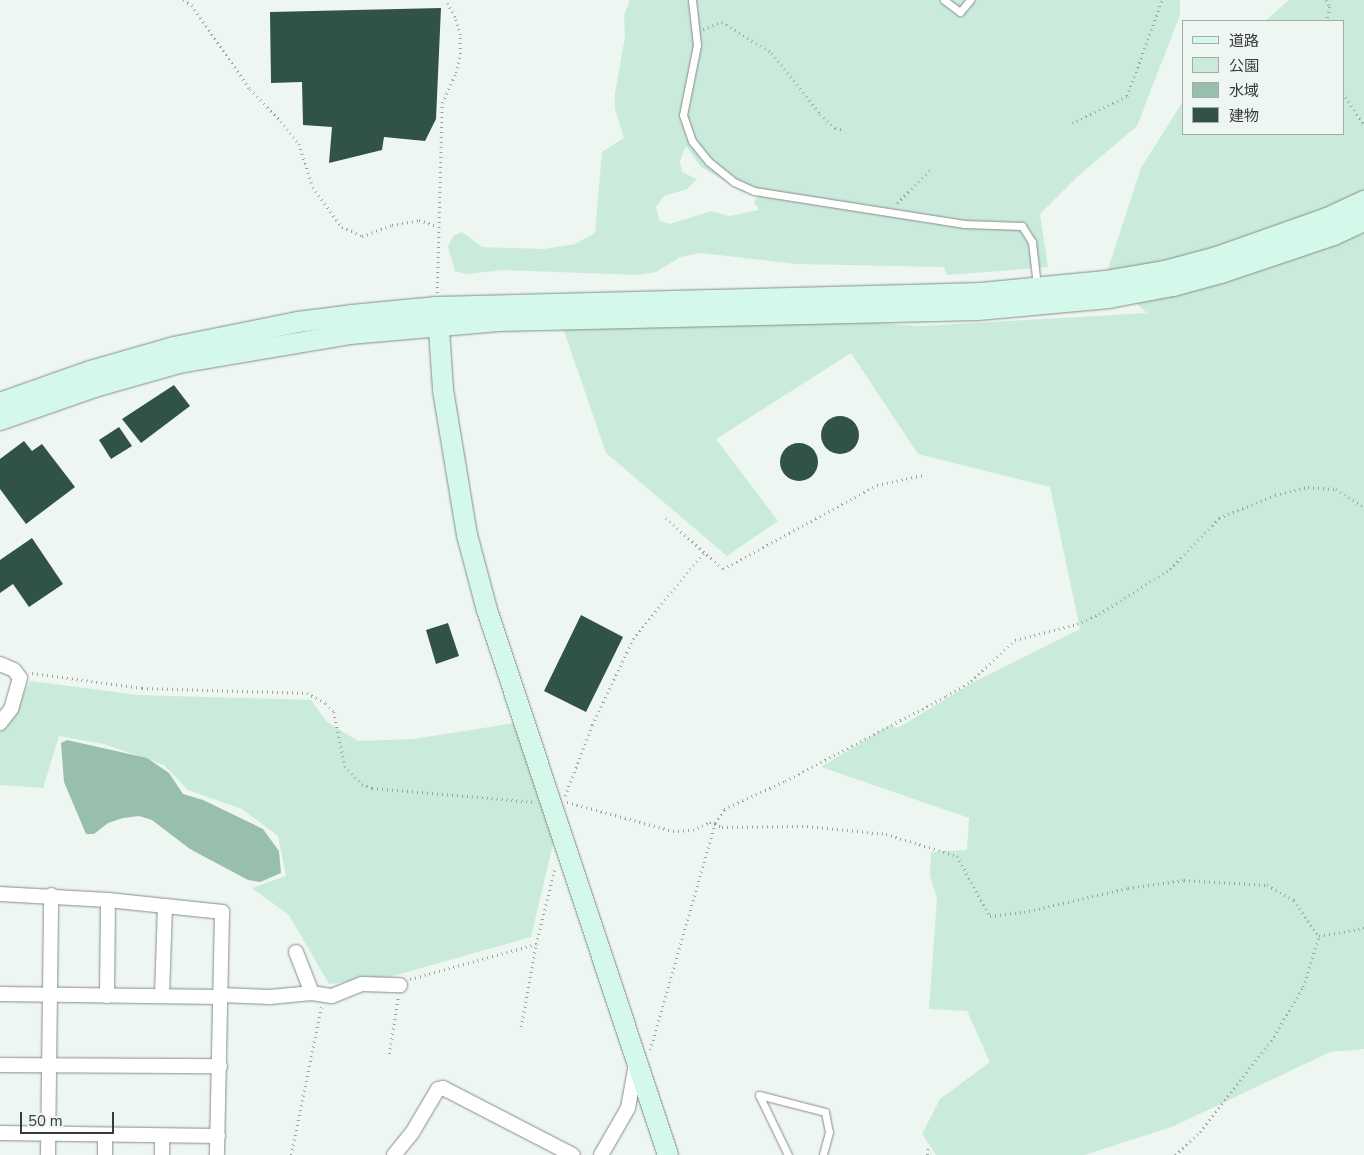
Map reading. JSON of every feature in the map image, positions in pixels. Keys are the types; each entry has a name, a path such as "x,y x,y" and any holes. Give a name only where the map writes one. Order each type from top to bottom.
{"street":[{"path":"0,403 90,371 174,347 298,322 1037,289 1165,271 1217,257 1327,218 1364,201"},
{"path":"0,420 85,390 178,363 438,316 498,321 1037,307 1172,286 1271,258 1364,221"},
{"path":"438,316 444,400 467,535 487,610 557,802 642,1059 668,1155"},
{"path":"0,664 14,670 20,678 15,700 0,723"},
{"path":"0,894 51,895 222,912 218,1155"},
{"path":"48,1155 51,895"},
{"path":"107,996 108,900"},
{"path":"162,996 165,906"},
{"path":"296,952 318,994"},
{"path":"0,994 270,997 318,994 332,996 362,984 400,985"},
{"path":"601,1155 628,1108 642,1059"},
{"path":"0,1065 220,1066"},
{"path":"394,1155 412,1133 438,1089 443,1088 573,1155"},
{"path":"0,1134 218,1136"},
{"path":"105,1135 105,1155"},
{"path":"162,1136 162,1155"}],"lane":[{"path":"692,0 697,32 683,114 692,141 708,161 734,182 754,190 964,224 1014,225 1026,228 1034,250 1037,289"},
{"path":"944,0 960,12 970,0"},
{"path":"788,1155 759,1095 826,1112 829,1132 823,1155"}],"path":[{"path":"183,0 192,5 250,89 281,121 299,144 313,187 342,227 362,236 392,225 418,220 437,226"},
{"path":"438,316 437,226 442,103 456,73 460,54 458,26 445,0"},
{"path":"1072,123 1127,96 1162,0"},
{"path":"1326,0 1330,7 1328,20"},
{"path":"697,32 722,22 772,53 820,114 835,128 843,130"},
{"path":"1344,94 1364,124"},
{"path":"887,213 930,170"},
{"path":"666,518 723,569 877,486 923,474"},
{"path":"642,1059 714,823 724,809 785,781 963,686 1015,640 1077,624 1134,593 1170,569 1219,518 1275,495 1308,487 1336,489 1364,507"},
{"path":"557,802 633,639 704,552"},
{"path":"14,670 142,688 307,693 326,703 334,712 345,766 362,784 372,788 557,802 663,830 693,830 714,823 722,827 807,826 886,834 957,856 990,916 1042,908 1128,888 1184,880 1240,882 1267,885 1294,900 1319,936"},
{"path":"521,1027 536,944 556,864"},
{"path":"1319,936 1364,928"},
{"path":"1175,1155 1200,1132 1271,1041 1304,987 1319,936"},
{"path":"389,1054 400,985 536,944"},
{"path":"290,1155 318,994"},
{"path":"927,1155 928,1148"}],"green space":[{"path":"630,0 1180,0 1180,15 1137,126 1077,177 1040,214 1048,267 947,275 944,267 797,264 701,253 680,257 656,272 638,275 504,270 465,274 455,271 448,247 453,236 462,232 482,247 544,249 575,244 595,233 602,152 624,138 615,109 615,93 625,37 624,16","holes":["686,146 701,167 743,192 759,195 754,202 759,210 729,216 711,211 670,224 660,221 656,207 664,196 687,189 697,179 682,172 680,161"]},
{"path":"1289,0 1364,0 1364,1049 1330,1052 1174,1126 1085,1155 936,1155 922,1134 940,1099 990,1062 967,1011 929,1009 937,898 930,876 931,852 967,850 969,818 821,767 890,725 898,728 972,683 1080,629 1050,487 918,454 851,353 716,439 778,521 727,556 606,453 561,322 820,319 920,326 1147,313 1106,275 1141,168 1182,103 1182,135 1344,135 1344,20 1266,20"},
{"path":"31,681 138,695 311,700 327,722 358,741 414,739 515,723 554,840 531,937 389,977 329,984 289,915 252,888 286,876 278,836 242,809 188,790 164,765 104,744 59,736 43,788 0,785 0,727"}],"water":[{"path":"67,740 147,758 169,773 183,794 203,800 263,829 279,851 281,873 260,882 248,880 190,849 152,820 139,816 123,818 108,823 94,834 86,834 64,782 61,743"}],"building":[{"path":"441,8 436,119 425,141 384,137 382,150 329,163 332,127 303,125 302,82 271,83 270,12"},
{"path":"174,385 190,406 141,443 122,419"},
{"path":"840,416 854,421 859,435 854,449 840,454 826,449 821,435 826,421"},
{"path":"119,427 132,446 111,459 99,440"},
{"path":"24,441 32,451 42,444 75,487 26,524 0,489 0,459"},
{"path":"799,443 813,448 818,462 813,476 799,481 785,476 780,462 785,448"},
{"path":"32,538 63,584 29,607 13,584 0,593 0,560"},
{"path":"581,615 623,637 586,712 544,691"},
{"path":"448,623 459,656 436,664 426,630"}]}
